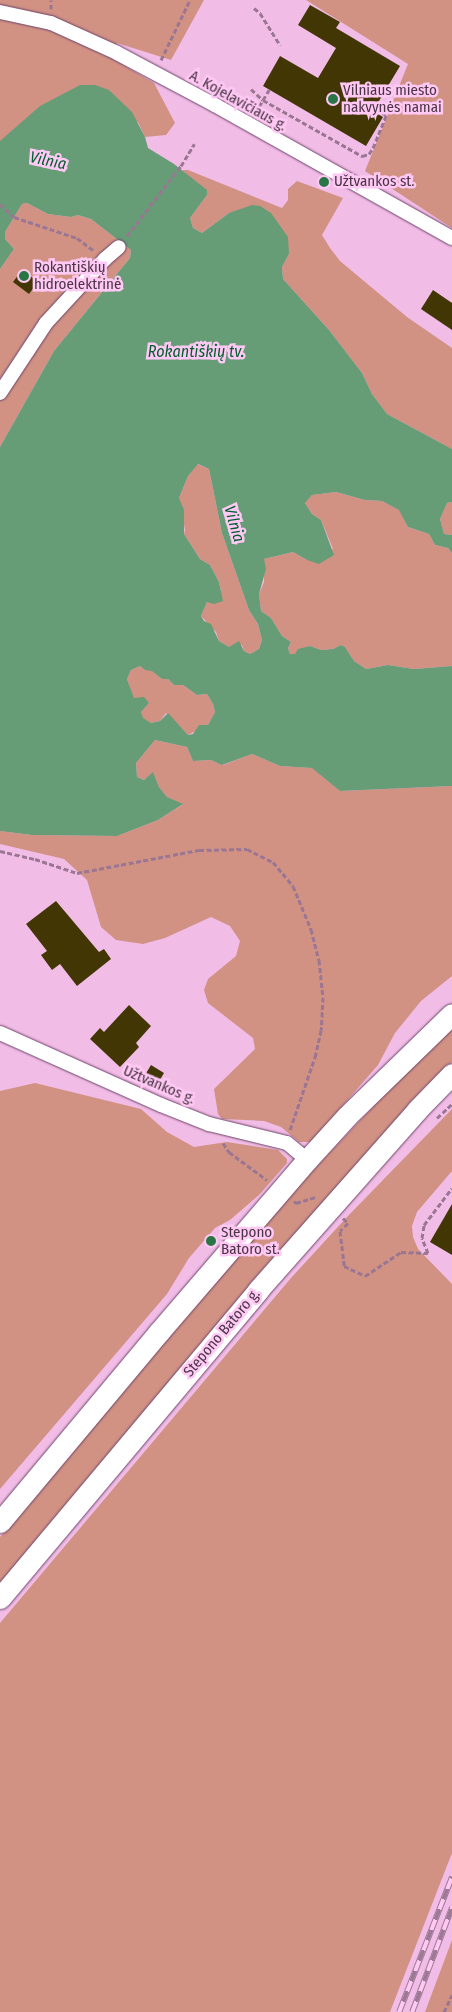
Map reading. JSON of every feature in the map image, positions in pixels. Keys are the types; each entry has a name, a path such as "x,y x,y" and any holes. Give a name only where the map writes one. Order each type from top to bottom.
{"main road":[{"path":"0,1522 307,1160 372,1091 452,1014"},
{"name":"Stepono Batoro g.","path":"0,1598 258,1290 417,1110 452,1074"}],"street":[{"name":"A. Kojelavičiaus g.","path":"0,12 51,23 117,53 452,238"},
{"path":"0,392 46,323 119,246"},
{"name":"Užtvankos g.","path":"0,1032 160,1105 210,1124 287,1143 307,1160"}],"path":[{"path":"154,74 190,0"},
{"path":"254,8 260,13 280,45"},
{"path":"252,89 263,100 362,156 370,154 386,115 375,108"},
{"path":"248,124 270,90"},
{"path":"119,246 181,166 194,144"},
{"path":"0,204 14,217 77,238 105,259"},
{"path":"0,850 35,858 77,873 199,850 247,849 273,862 293,886 311,928 319,960 323,997 321,1030 316,1054 301,1093 287,1143"},
{"path":"210,1124 229,1152 281,1190"},
{"path":"348,1223 340,1231 344,1266 365,1276 401,1252 428,1253 422,1238 424,1225 452,1188"},
{"path":"444,2012 452,1995"}],"shaded area":[{"path":"0,0 204,0 171,60 117,43 113,59 154,83 175,123 166,135 145,137 138,122 0,141"},
{"path":"306,0 452,0 452,228 365,171 408,64"},
{"path":"182,170 188,170 282,208 288,200 288,189 297,181 343,198 322,235 330,248 340,261 407,317 452,348 452,449 387,414 372,394 362,373 329,330 283,279 282,267 289,254 229,213 202,233 193,228 190,218 207,195"},
{"path":"27,203 48,214 71,217 78,215 91,219 131,250 130,258 54,351 0,447 0,269 14,249 5,239 5,232 22,204"},
{"path":"197,464 209,469 222,533 249,610 258,624 262,640 259,649 250,654 244,651 242,645 229,647 219,641 216,632 201,616 207,602 221,591 219,582 210,565 200,559 184,534 185,530 179,498 188,476"},
{"path":"336,492 365,500 382,501 400,510 408,527 429,534 435,545 448,548 452,553 452,666 414,669 388,665 366,669 354,661 345,647 341,645 333,649 321,650 310,646 295,654 290,654 288,648 291,642 282,636 271,618 261,611 259,594 264,582 264,559 293,552 307,560 333,549 321,520 312,514 305,503 312,495"},
{"path":"452,502 452,535 444,534 440,519 447,503"},
{"path":"140,666 145,670 152,670 162,679 168,679 174,685 183,685 197,695 207,694 215,712 208,725 188,735 166,713 160,721 151,723 142,718 141,712 149,703 134,699 127,679 131,670"},
{"path":"155,740 187,747 193,761 211,760 223,765 252,754 280,766 313,768 340,791 452,786 452,976 421,1001 395,1033 378,1065 311,1142 299,1142 281,1127 264,1121 222,1119 218,1114 214,1089 255,1049 253,1038 208,1003 204,990 208,979 236,956 240,941 230,926 211,917 165,938 143,944 116,940 101,927 87,880 64,859 0,844 0,831 32,835 117,836 158,820 182,805 167,797 159,787 153,773 144,780 137,777 136,763"},
{"path":"452,1028 452,1062 423,1089 0,1584 0,1537 285,1200 421,1056"},
{"path":"35,1083 141,1109 167,1132 194,1147 227,1142 278,1150 287,1159 287,1163 260,1194 230,1220 215,1228 189,1258 167,1294 0,1489 0,1091"},
{"path":"452,1109 452,1171 417,1212 412,1226 413,1237 418,1249 452,1284 452,1853 390,2012 0,2012 0,1623 291,1278 346,1218"},
{"path":"452,1940 452,2012 425,2012"}],"water":[{"name":"Rokantiškių tv.","path":"80,85 95,85 109,90 132,112 145,137 148,148 174,164 207,190 207,195 190,218 193,228 202,233 229,213 252,205 260,206 271,213 288,237 289,254 282,267 283,279 329,330 362,373 372,394 387,414 452,449 452,502 447,503 440,519 444,534 452,535 452,553 448,548 435,545 429,534 408,527 399,510 382,501 365,500 336,492 312,495 305,503 312,514 321,520 334,555 319,564 293,552 264,559 266,569 259,594 261,611 271,618 282,636 291,642 288,648 290,654 295,654 298,649 310,646 321,650 333,649 341,645 345,647 354,661 366,669 388,665 414,669 452,666 452,786 340,791 312,768 280,766 252,754 222,765 211,760 193,761 187,747 155,740 136,763 137,777 144,780 153,772 159,787 167,797 183,804 158,820 117,836 32,835 0,831 0,447 54,351 130,258 131,250 91,219 78,215 71,217 48,214 27,203 22,204 5,232 5,239 14,249 0,269 0,141 40,106","holes":["198,464 209,469 222,533 249,610 258,624 262,640 259,649 250,654 244,651 239,641 229,647 219,641 211,624 204,621 201,616 207,602 214,604 223,601 219,582 210,565 200,559 184,534 184,510 179,498 188,476","140,666 145,670 152,671 162,679 168,679 174,685 183,685 197,695 207,694 215,712 208,725 199,725 193,734 188,735 168,713 160,721 151,723 143,718 141,712 149,703 144,697 134,698 127,679 131,670"]}],"building":[{"name":"Vilniaus miesto nakvynės namai","path":"310,5 340,22 336,28 400,66 373,111 383,117 366,146 263,86 280,56 318,78 336,48 298,25"},
{"name":"Rokantiškių hidroelektrinė","path":"22,270 38,282 29,294 13,282"},
{"path":"433,290 452,303 452,330 421,309"},
{"path":"56,901 99,952 104,949 111,959 77,986 60,964 52,970 41,955 47,951 26,924"},
{"path":"129,1005 151,1026 136,1043 139,1047 120,1067 90,1039 100,1028 104,1032"},
{"path":"151,1065 164,1073 155,1088 142,1080"},
{"path":"452,1204 452,1255 430,1242"}],"railway":[{"path":"399,2012 452,1877"},
{"path":"412,2012 452,1907"}],"place":[{"name":"Vilniaus miesto nakvynės namai","path":"333,99"},
{"name":"Užtvankos st.","path":"324,182"},
{"name":"Rokantiškių hidroelektrinė","path":"24,276"},
{"name":"Stepono Batoro st.","path":"211,1241"}],"water label":[{"name":"Vilnia","path":"48,161"},
{"name":"Vilnia","path":"234,524"}]}
